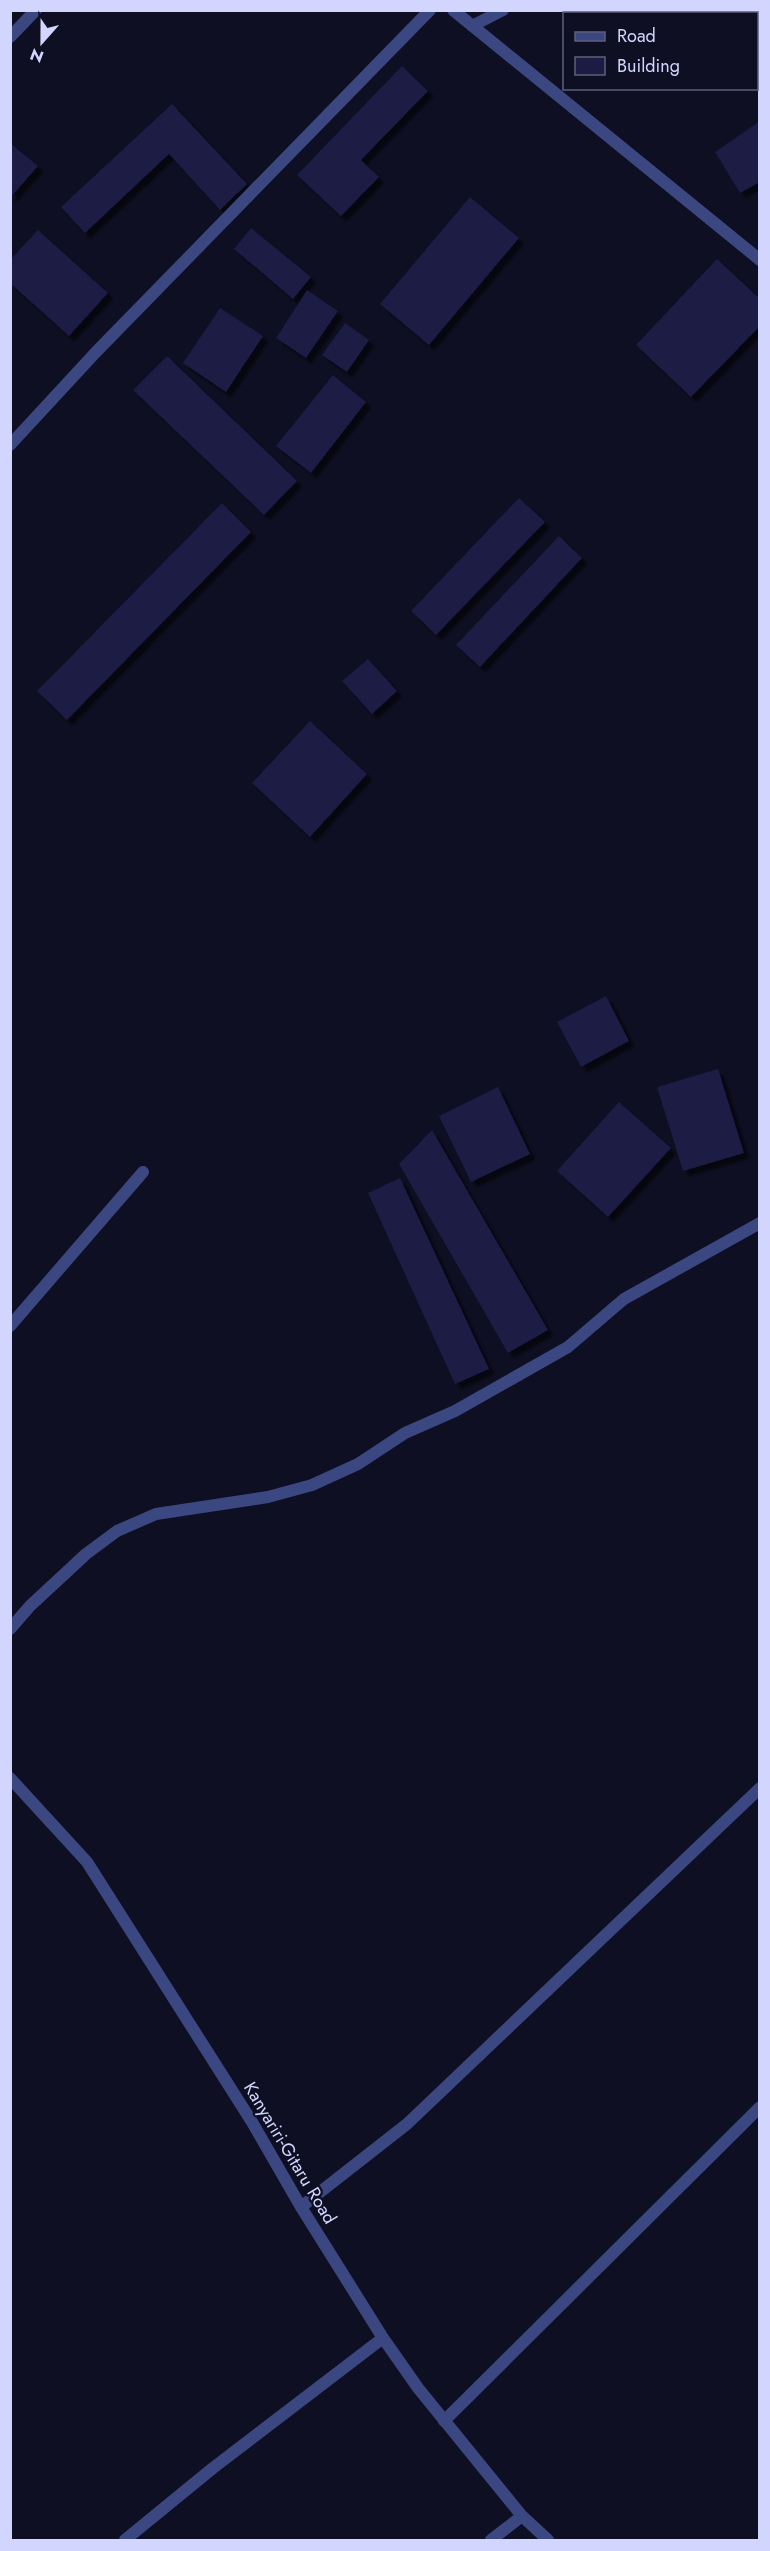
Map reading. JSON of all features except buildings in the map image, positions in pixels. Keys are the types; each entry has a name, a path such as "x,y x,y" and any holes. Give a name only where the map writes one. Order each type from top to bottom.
{"street":[{"path":"10,37 36,10"},
{"path":"10,445 96,352 430,10"},
{"path":"453,10 759,260"},
{"path":"472,27 503,10"},
{"path":"10,1326 143,1172"},
{"path":"10,1629 30,1606 86,1554 117,1531 156,1515 268,1497 301,1488 358,1464 405,1433 455,1411 568,1347 624,1299 759,1223"},
{"name":"Kanyariri-Gitaru Road","path":"10,1778 87,1862 252,2122 301,2207 383,2337 444,2421 522,2516 548,2541"},
{"path":"301,2207 407,2124 759,1788"},
{"path":"444,2421 759,2106"},
{"path":"125,2541 213,2468 383,2337"},
{"path":"491,2541 522,2516"}]}
